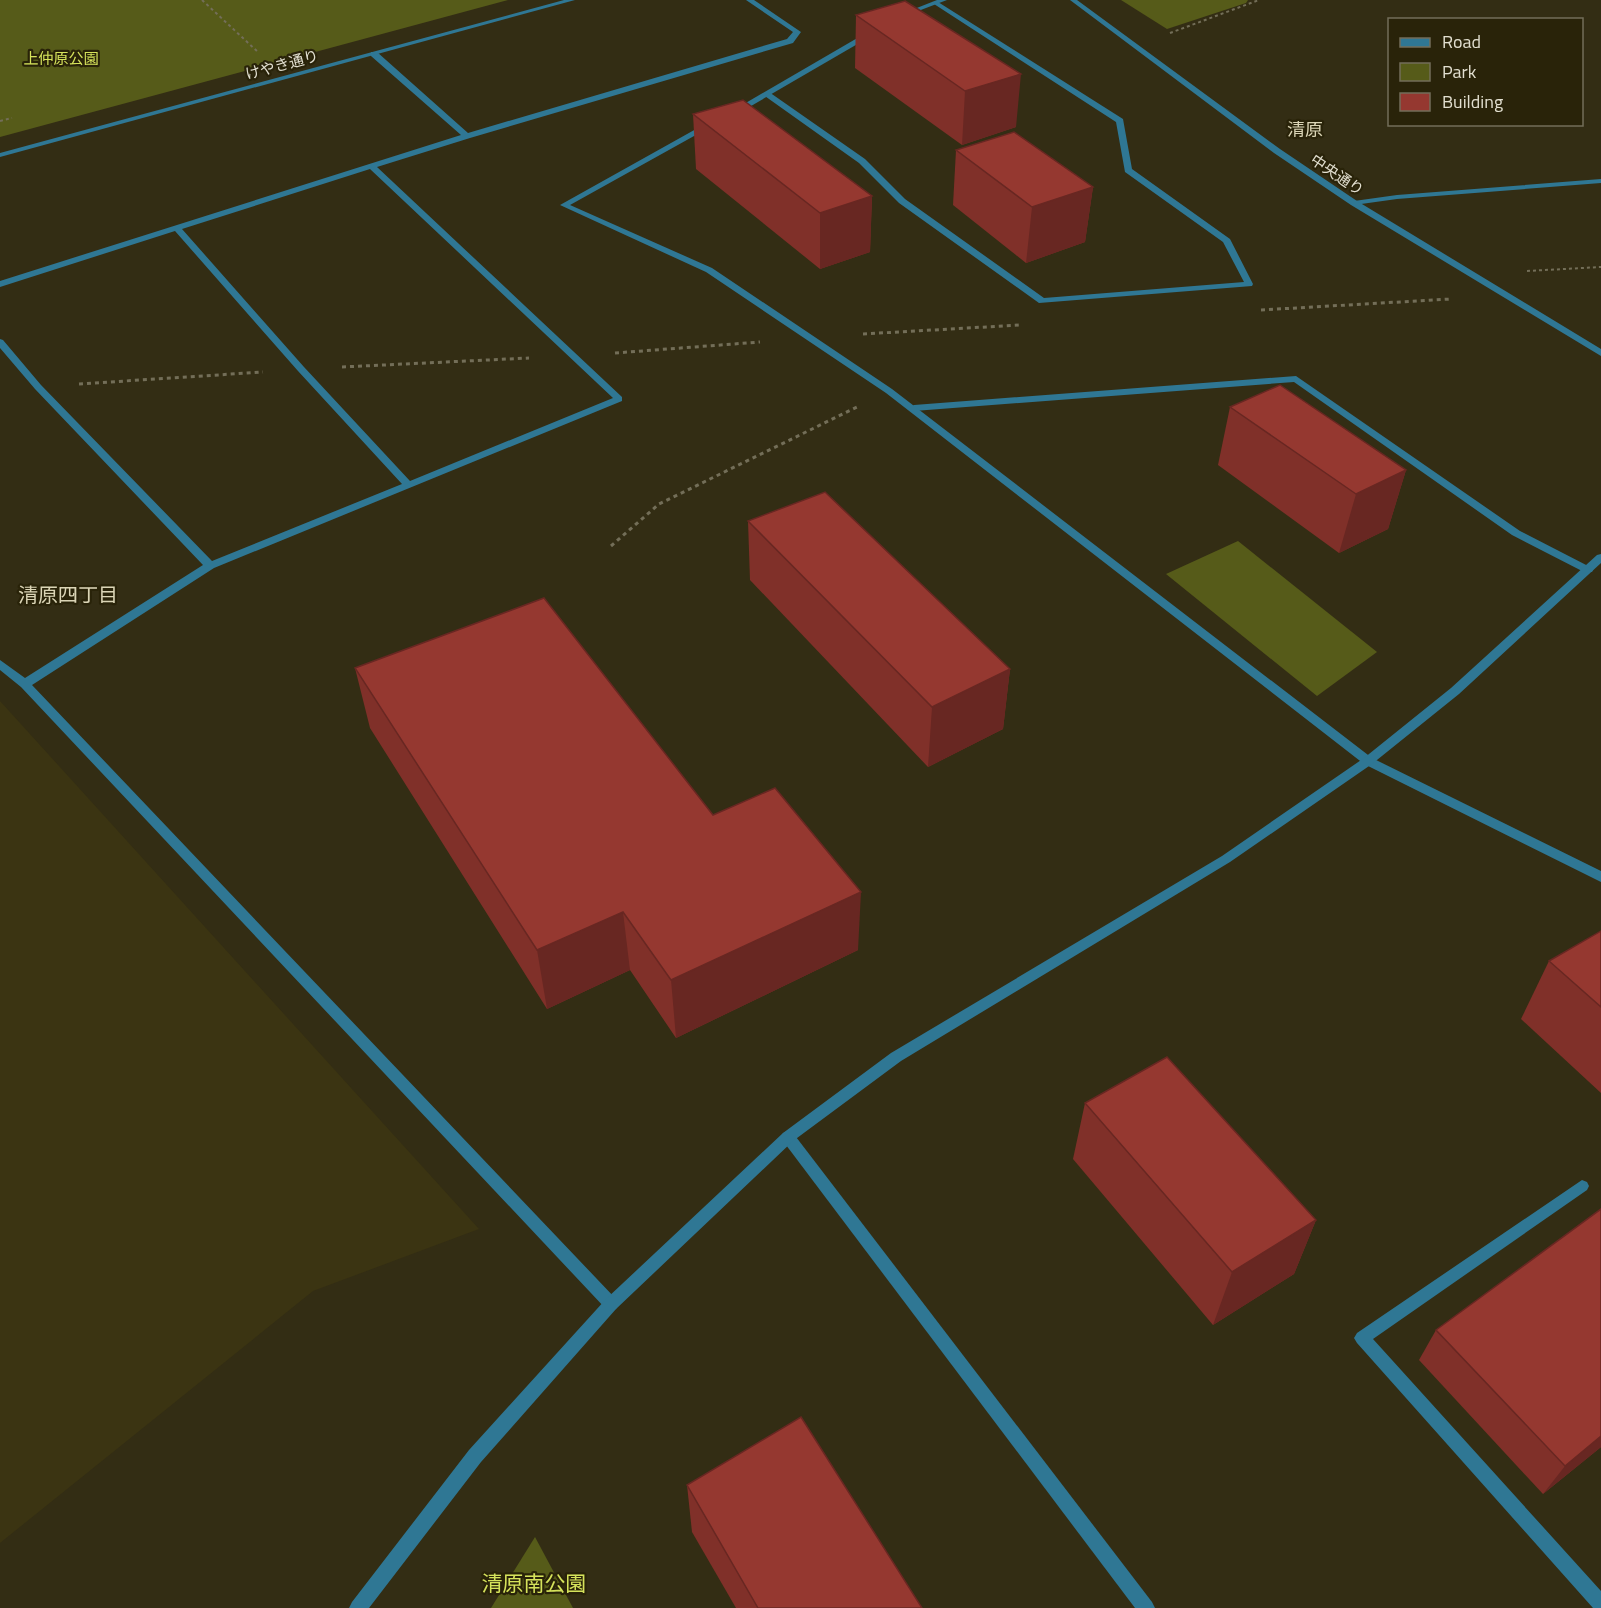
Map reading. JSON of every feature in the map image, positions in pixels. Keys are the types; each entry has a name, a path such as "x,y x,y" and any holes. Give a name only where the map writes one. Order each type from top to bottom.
{"street":[{"name":"けやき通り","path":"0,155 572,0"},
{"path":"0,284 467,136 790,41 797,32 749,0"},
{"name":"中央通り","path":"1073,0 1277,151 1354,203 1601,352"},
{"path":"766,94 862,161 902,201 1042,301 1250,284 1227,241 1128,170 1120,121 940,1 894,21"},
{"path":"725,117 874,32"},
{"path":"374,54 467,136"},
{"path":"715,122 564,205 709,270 914,408 1368,761 1601,877"},
{"path":"25,684 210,566 619,399 371,166"},
{"path":"1354,203 1397,197 1601,181"},
{"path":"176,227 301,369 409,485"},
{"path":"0,342 38,387 210,566"},
{"path":"914,408 1296,379 1516,533 1588,570"},
{"path":"357,1608 475,1456 611,1304 788,1137 896,1058 1227,859 1368,761 1455,691 1601,557"},
{"path":"0,664 25,684 611,1304"},
{"path":"788,1137 1146,1608"},
{"path":"1582,1186 1362,1338 1601,1604"}],"path":[{"path":"202,0 260,52"},
{"path":"1164,36 1259,0"},
{"path":"1522,271 1601,267"},
{"path":"38,387 301,369 572,356 810,338"},
{"path":"611,546 659,504 889,391"}],"shaded area":[{"path":"0,701 479,1229 313,1291 0,1543"}],"green space":[{"name":"上仲原公園","path":"0,0 508,0 0,137"},
{"path":"1121,0 1248,0 1246,3 1167,29"},
{"path":"1238,541 1377,652 1317,696 1166,574"},
{"name":"清原南公園","path":"535,1537 573,1608 491,1608"}],"building":[{"path":"905,1 1021,74 965,91 856,15"},
{"path":"743,100 872,196 820,213 693,114"},
{"path":"1014,132 1093,187 1032,207 956,150"},
{"path":"1280,385 1406,470 1356,494 1230,407"},
{"path":"825,492 1010,669 932,707 748,521"},
{"path":"544,598 713,815 775,788 861,892 671,980 623,912 537,950 355,668"},
{"path":"1601,931 1601,1007 1549,961"},
{"path":"1167,1057 1316,1220 1232,1272 1085,1103"},
{"path":"1601,1209 1601,1436 1565,1466 1436,1330"},
{"path":"801,1417 922,1608 758,1608 687,1485"}],"district":[{"name":"清原","path":"1305,130"},
{"name":"清原四丁目","path":"68,595"}]}
